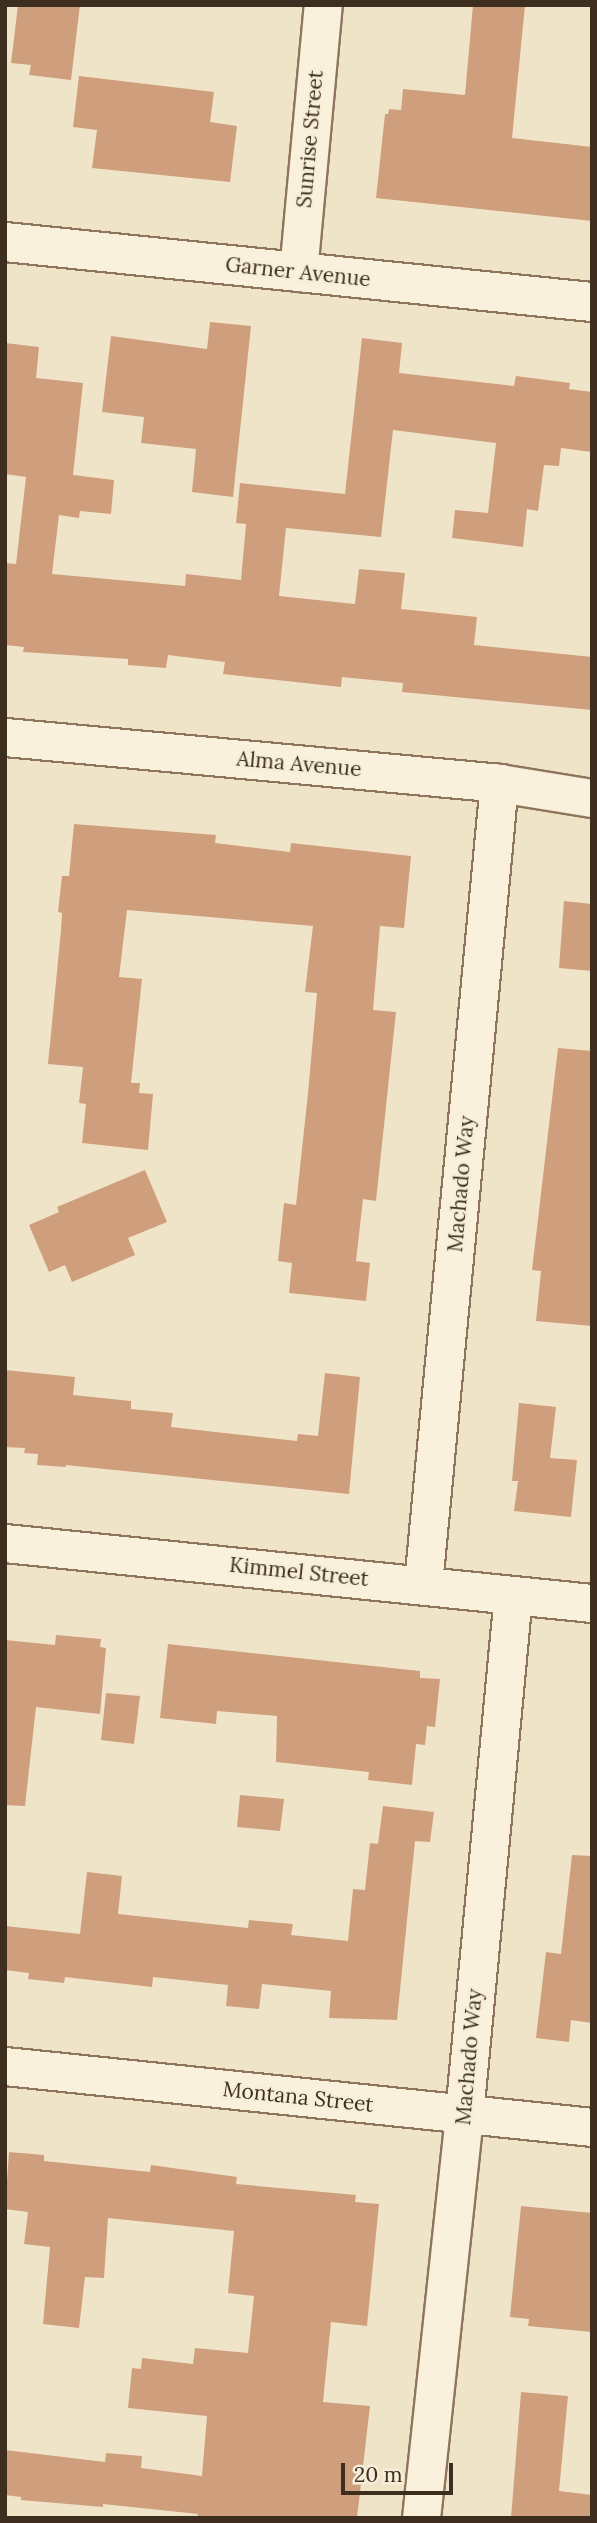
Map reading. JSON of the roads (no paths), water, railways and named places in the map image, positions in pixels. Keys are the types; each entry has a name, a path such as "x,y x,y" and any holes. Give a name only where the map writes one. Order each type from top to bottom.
{"street":[{"name":"Sunrise Street","path":"298,272 323,5"},
{"name":"Garner Avenue","path":"5,242 592,302"},
{"name":"Alma Avenue","path":"5,737 499,783 592,798"},
{"name":"Machado Way","path":"423,1584 499,783"},
{"name":"Kimmel Street","path":"5,1543 592,1603"},
{"name":"Machado Way","path":"421,2518 464,2114 513,1595"},
{"name":"Montana Street","path":"5,2066 592,2127"}]}
